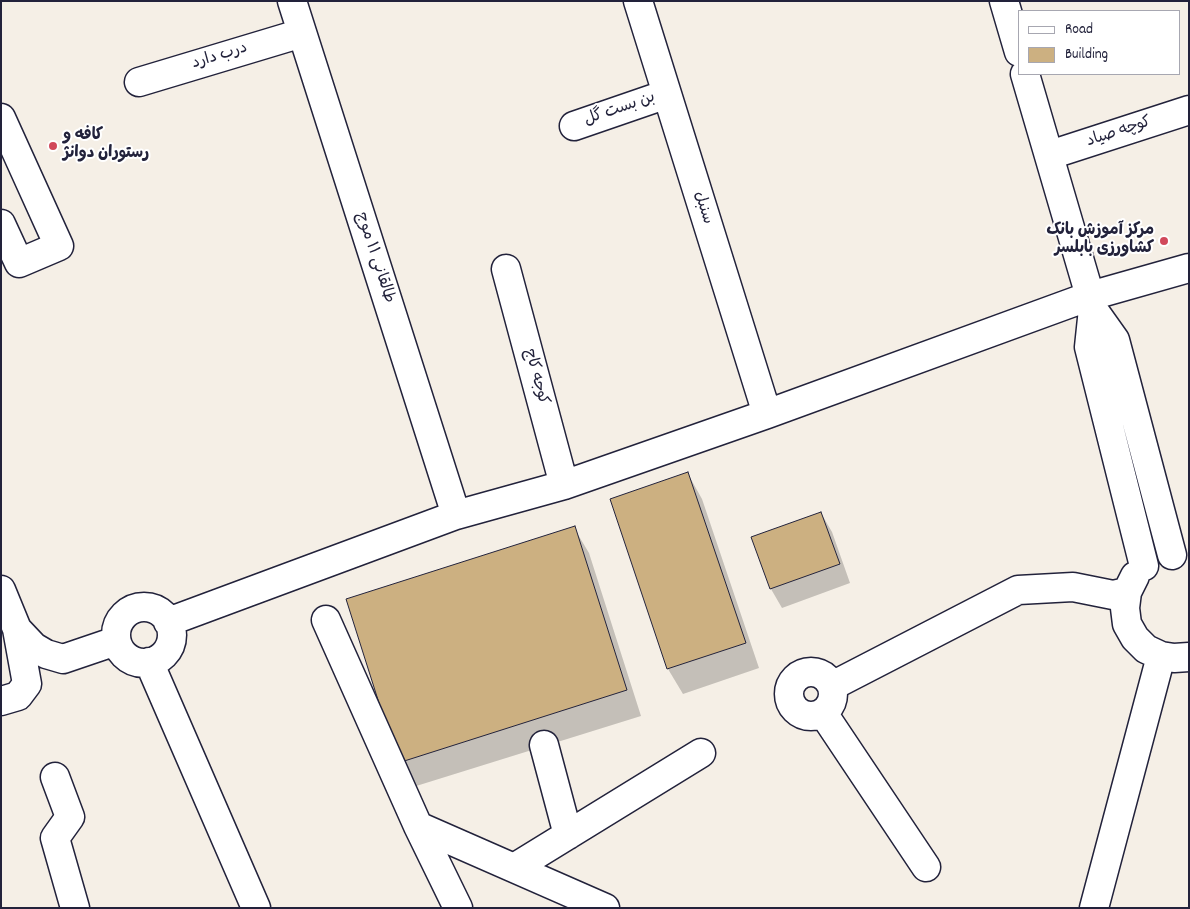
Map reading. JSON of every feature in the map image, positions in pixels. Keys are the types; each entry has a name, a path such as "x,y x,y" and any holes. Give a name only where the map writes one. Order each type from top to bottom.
{"street":[{"name":"طالقانی ۱۱ موج","path":"292,1 456,515"},
{"name":"سنبل","path":"638,1 767,414"},
{"path":"1004,1 1018,49"},
{"name":"درب دارد","path":"139,82 302,33"},
{"path":"1025,75 1092,302 1115,340 1180,556 1157,558 1144,566 1133,578 1127,592 1125,608 1127,624 1135,638 1146,649 1161,656 1174,658 1189,657"},
{"name":"بن بست گل","path":"574,126 667,94"},
{"name":"کوچه صیاد","path":"1050,155 1189,110"},
{"path":"1,118 59,246 20,263 1,224"},
{"path":"168,622 456,515 564,485 1189,268"},
{"name":"کوجه کاج","path":"506,269 564,485"},
{"path":"1092,302 1089,347 1144,566"},
{"path":"832,686 1018,590 1073,588 1113,595 1127,592"},
{"path":"1,590 17,629 27,684 18,696 1,701"},
{"path":"138,608 156,610 168,622 171,636 167,650 156,660 149,662 132,660 125,655 116,641 116,632 123,616 138,608"},
{"path":"326,620 418,826 458,908"},
{"path":"17,629 34,647 46,654 64,659 116,641"},
{"path":"1094,908 1161,656"},
{"path":"149,662 256,908"},
{"path":"809,671 823,674 832,686 833,701 823,713 816,716 802,715 791,704 789,690 796,677 809,671"},
{"path":"823,713 926,867"},
{"path":"544,744 568,835"},
{"path":"514,868 701,752"},
{"path":"55,777 70,817 56,838 75,908"},
{"path":"418,826 604,908"}],"building":[{"path":"688,472 746,643 667,669 610,499"},
{"path":"821,512 840,564 770,589 751,537"},
{"path":"575,526 627,690 398,763 346,599"}],"place":[{"name":"کافه و رستوران دوانژ","path":"53,146"},
{"name":"مرکز آموزش بانک کشاورزی بابلسر","path":"1164,241"}]}
